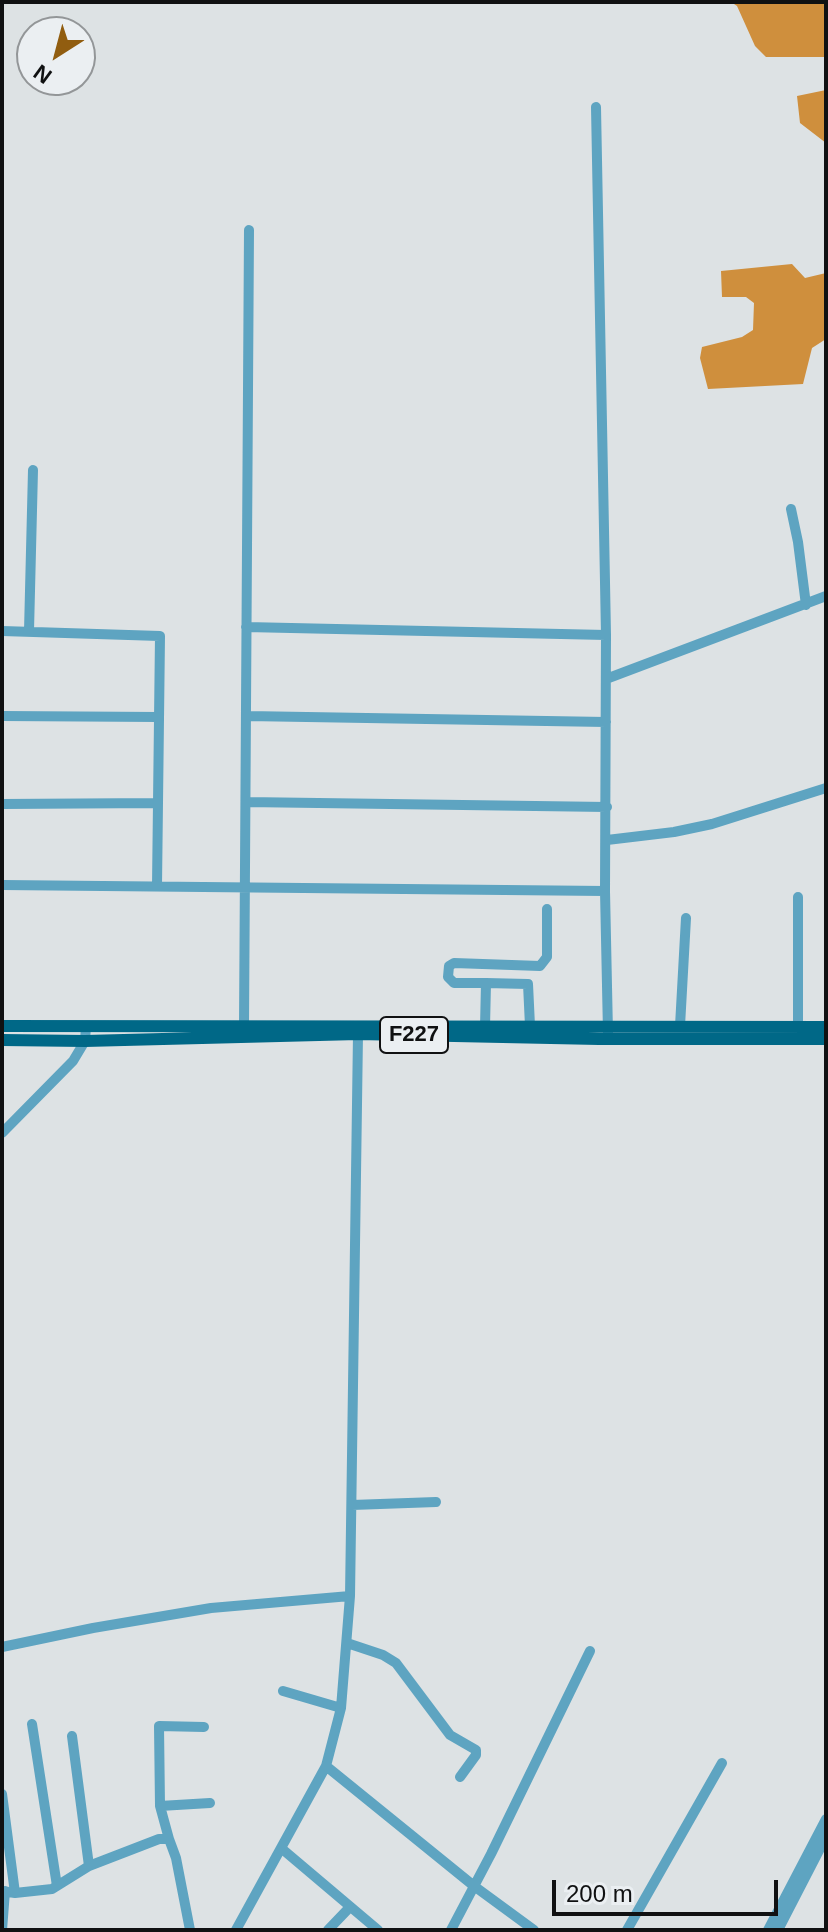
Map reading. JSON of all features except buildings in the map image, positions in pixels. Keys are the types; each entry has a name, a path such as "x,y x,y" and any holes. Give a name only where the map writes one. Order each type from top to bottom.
{"main road":[{"name":"F227","path":"2,1026 530,1026 608,1033 680,1026 826,1027"},
{"name":"F227","path":"2,1040 608,1033 826,1039"}],"street":[{"path":"596,107 606,635 608,1033"},
{"path":"244,1025 249,230"},
{"path":"29,631 33,470"},
{"path":"791,509 806,605"},
{"path":"606,679 826,596"},
{"path":"246,627 606,635"},
{"path":"2,631 160,636 157,886"},
{"path":"2,716 158,717"},
{"path":"247,716 606,722"},
{"path":"607,840 712,824 826,788"},
{"path":"246,802 607,807"},
{"path":"2,804 158,803"},
{"path":"2,885 605,891"},
{"path":"798,897 798,1027"},
{"path":"530,1026 528,984 547,957 547,909"},
{"path":"680,1026 686,918"},
{"path":"528,984 452,981 448,977 449,966 454,963 540,966"},
{"path":"485,1027 486,983"},
{"path":"2,1133 73,1061 85,1041 86,1026"},
{"path":"236,1930 326,1766 341,1708 350,1596 358,1034"},
{"path":"352,1505 436,1502"},
{"path":"2,1647 211,1608 350,1596"},
{"path":"347,1643 383,1655 403,1668 450,1735 476,1750 476,1755 460,1777"},
{"path":"451,1930 590,1651"},
{"path":"283,1691 341,1708"},
{"path":"32,1724 57,1886"},
{"path":"190,1930 176,1858 160,1806 159,1726 204,1727"},
{"path":"72,1736 89,1866"},
{"path":"627,1930 722,1763"},
{"path":"326,1766 474,1886 534,1930"},
{"path":"2,1794 8,1892 2,1930"},
{"path":"160,1806 210,1803"},
{"path":"768,1930 826,1819"},
{"path":"778,1930 826,1837"},
{"path":"8,1892 52,1889 89,1866 159,1839 169,1839"},
{"path":"281,1848 378,1930"},
{"path":"328,1930 350,1907"}],"shaded area":[{"path":"731,2 826,2 826,57 766,57 755,46 737,6"},
{"path":"826,90 826,143 800,123 797,96"},
{"path":"792,264 805,278 826,273 826,339 812,348 803,384 708,389 700,358 702,347 742,337 753,330 754,303 746,297 722,297 721,271"}]}
